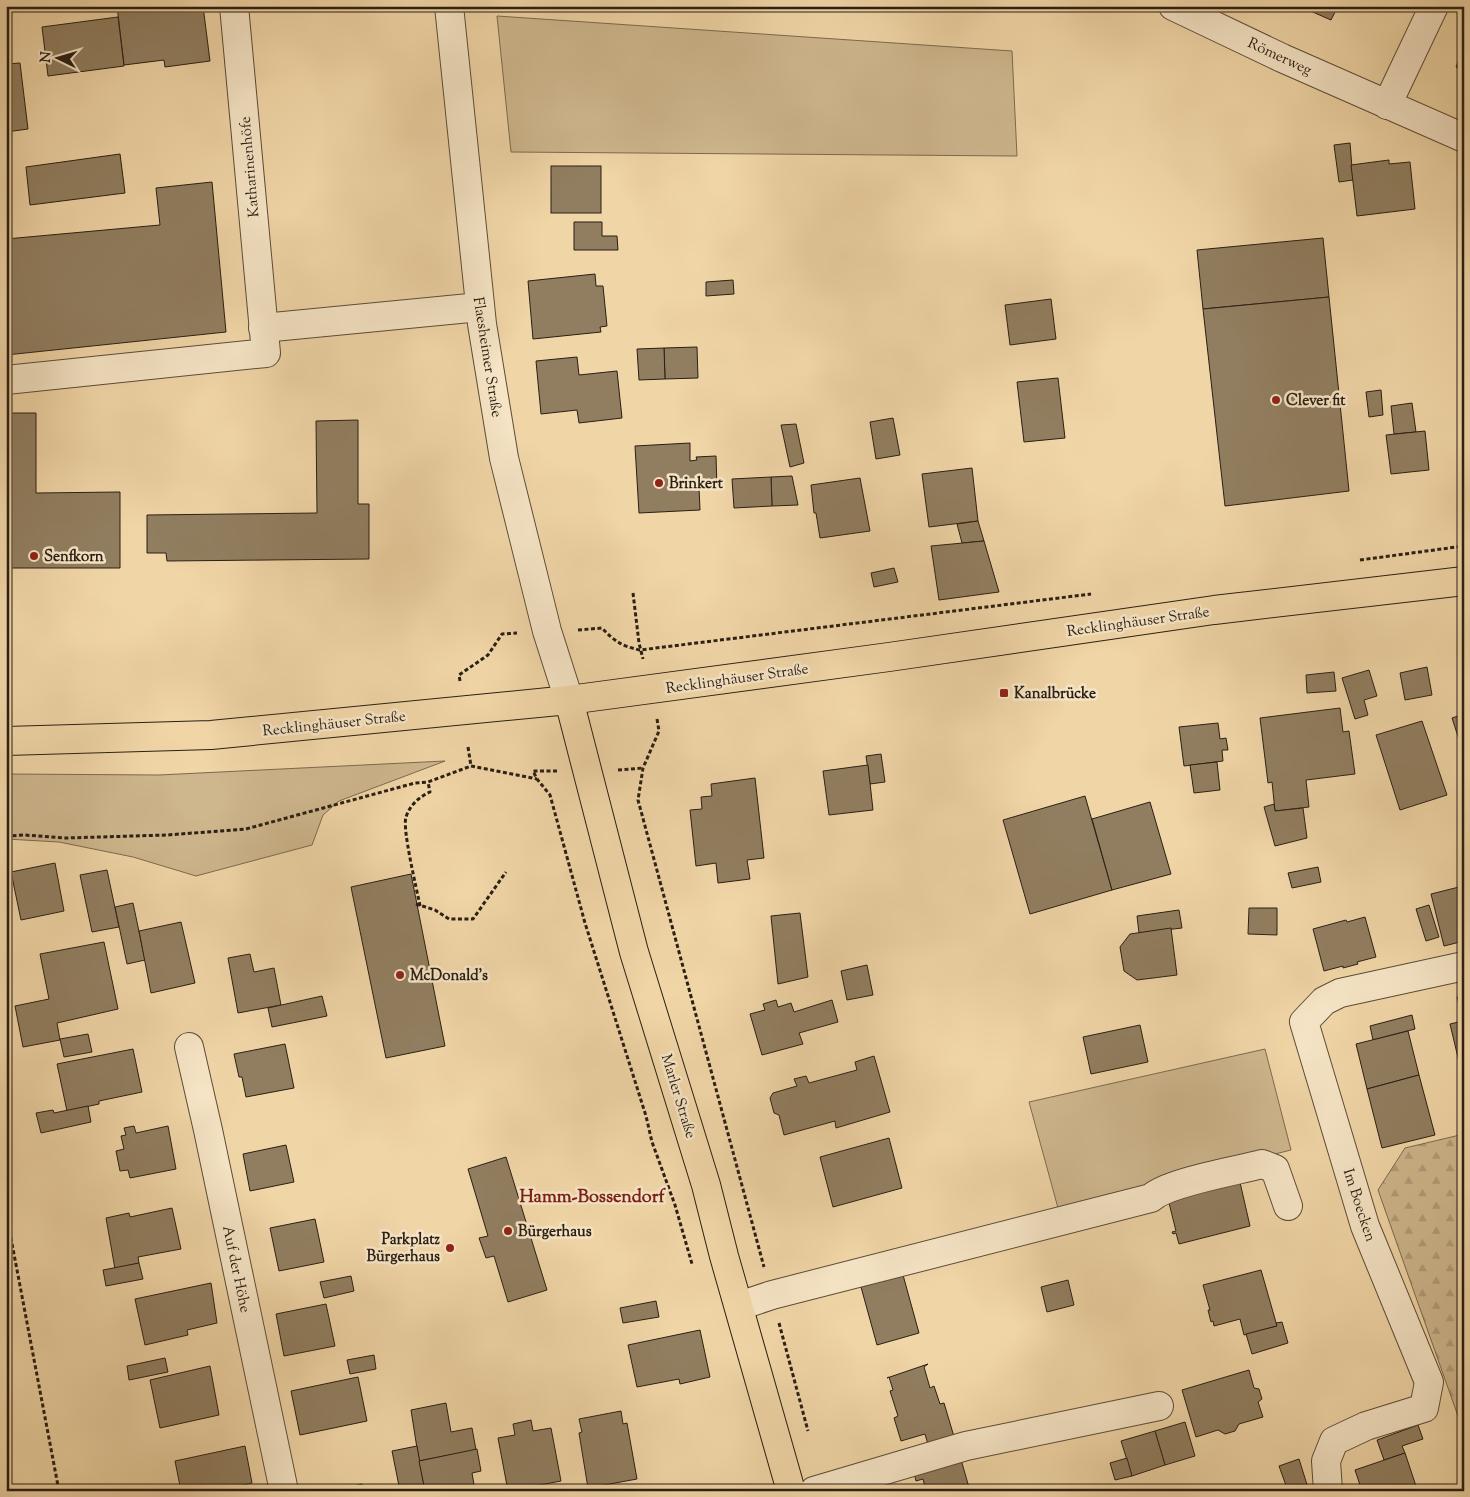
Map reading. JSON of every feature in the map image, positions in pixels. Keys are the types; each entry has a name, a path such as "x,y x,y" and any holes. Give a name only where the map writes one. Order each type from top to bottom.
{"main road":[{"name":"Recklinghäuser Straße","path":"6,741 211,734 569,700 1214,610 1464,581"},
{"name":"Marler Straße","path":"569,700 634,952 703,1176 724,1256 794,1490"}],"street":[{"name":"Katharinenhöfe","path":"6,380 266,353 234,6"},
{"name":"Flaesheimer Straße","path":"449,6 480,307 504,458 547,631 569,700"},
{"name":"Römerweg","path":"1173,6 1282,58 1464,138"},
{"path":"1387,105 1434,6"},
{"path":"264,328 480,307"},
{"name":"Im Boecken","path":"1328,1491 1326,1461 1334,1441 1366,1426 1424,1408 1429,1382 1365,1226 1304,1022 1324,1001 1340,993 1464,966"},
{"name":"Auf der Höhe","path":"189,1047 284,1491"},
{"path":"739,1306 772,1295 1144,1200 1177,1185 1262,1164 1275,1170 1288,1206"},
{"path":"794,1490 966,1446 1159,1406"}],"path":[{"path":"1357,560 1464,546"},
{"path":"633,593 640,650"},
{"path":"464,710 459,675 488,655 502,634 602,628 613,640 625,647 640,650 1094,594"},
{"path":"660,731 643,768 638,800 810,1439"},
{"path":"468,747 471,766"},
{"path":"6,836 24,835 66,838 158,836 246,829 428,782 471,766 537,779"},
{"path":"533,771 550,795 584,923 695,1273"},
{"path":"420,906 406,833 405,818 411,806 420,797 430,792 428,782"},
{"path":"416,904 435,910 449,919 473,919 506,872"},
{"path":"6,1212 59,1491"}],"green space":[{"path":"497,16 1012,51 1017,156 511,152"},
{"path":"445,761 339,801 323,815 312,845 196,876 133,857 59,842 6,839 6,774 159,775"},
{"path":"1265,1049 1291,1150 1058,1208 1029,1102"},
{"path":"1464,1134 1464,1433 1378,1190 1405,1148"}],"water":[{"path":"6,1459 13,1491 6,1491"}],"building":[{"path":"117,6 203,6 210,61 165,67 164,60 124,65"},
{"path":"951,6 985,6 985,11 951,9"},
{"path":"1299,6 1338,6 1331,20"},
{"path":"118,17 124,66 48,76 42,27"},
{"path":"1464,48 1464,71 1456,67"},
{"path":"20,63 28,129 6,132 6,64"},
{"path":"1350,143 1353,180 1339,182 1334,145"},
{"path":"120,154 125,193 30,205 26,167"},
{"path":"1389,160 1389,164 1410,162 1415,209 1357,216 1351,165"},
{"path":"551,166 601,166 601,213 551,213"},
{"path":"212,182 226,332 6,355 6,239 160,225 156,188"},
{"path":"574,222 602,222 602,236 617,236 618,250 574,250"},
{"path":"1323,238 1329,297 1203,309 1197,250"},
{"path":"595,274 596,286 603,286 607,326 600,327 601,332 533,339 528,281"},
{"path":"733,280 734,294 706,296 706,282"},
{"name":"Clever fit","path":"1329,297 1349,491 1225,506 1203,309"},
{"path":"1051,299 1056,339 1010,345 1005,305"},
{"path":"697,347 698,378 665,379 664,348"},
{"path":"664,348 665,379 639,380 637,349"},
{"path":"577,357 579,375 617,371 622,418 579,423 577,410 541,414 536,361"},
{"path":"1058,378 1065,438 1024,442 1017,382"},
{"path":"1381,390 1383,415 1369,417 1366,392"},
{"path":"1412,403 1416,432 1394,434 1391,406"},
{"path":"6,413 36,413 36,493 120,492 120,568 6,568"},
{"path":"893,418 900,455 876,459 870,422"},
{"path":"358,420 358,504 369,504 369,559 167,561 166,553 147,553 147,515 317,513 316,421"},
{"path":"796,424 804,463 790,467 781,425"},
{"path":"1425,431 1429,470 1391,474 1386,435"},
{"path":"690,443 690,461 697,460 696,457 716,456 717,487 699,488 700,510 639,513 635,446"},
{"path":"972,468 978,521 929,527 922,474"},
{"path":"792,476 798,505 772,506 771,477"},
{"path":"771,477 772,506 734,508 732,479"},
{"path":"860,478 870,531 820,538 816,513 814,513 811,485"},
{"path":"978,521 984,541 962,543 957,524"},
{"path":"984,541 999,592 939,600 931,546"},
{"path":"894,568 898,582 874,587 871,573"},
{"path":"1427,667 1432,695 1405,700 1400,673"},
{"path":"1369,670 1377,696 1364,700 1368,715 1355,719 1342,678"},
{"path":"1334,672 1336,691 1307,693 1306,675"},
{"path":"1340,708 1343,732 1349,731 1355,774 1306,780 1309,807 1275,811 1272,782 1268,783 1260,718"},
{"path":"1464,714 1464,755 1452,718"},
{"path":"1422,721 1447,795 1400,810 1376,735"},
{"path":"1218,723 1220,739 1226,738 1228,750 1222,750 1223,761 1184,766 1179,727"},
{"path":"881,754 885,782 870,784 866,756"},
{"path":"1217,762 1220,790 1194,793 1190,765"},
{"path":"868,765 873,810 829,815 823,771"},
{"path":"755,778 764,858 747,860 750,879 718,883 716,863 696,866 690,810 702,809 701,797 712,796 711,784"},
{"path":"1085,796 1112,890 1030,914 1003,820"},
{"path":"1150,802 1171,874 1112,890 1092,819"},
{"path":"1274,804 1275,811 1303,808 1307,838 1275,846 1264,807"},
{"path":"55,863 64,911 21,920 11,872"},
{"path":"1318,867 1321,882 1292,888 1288,873"},
{"path":"107,870 119,927 92,932 80,875"},
{"name":"McDonald's","path":"411,874 445,1046 386,1058 351,887"},
{"path":"1463,886 1464,941 1444,946 1431,894"},
{"path":"133,903 145,960 127,964 115,907"},
{"path":"1429,905 1439,937 1426,941 1416,909"},
{"path":"1249,908 1277,908 1277,935 1248,934"},
{"path":"1179,910 1182,928 1139,933 1137,916"},
{"path":"800,913 808,977 778,984 771,916"},
{"path":"1365,917 1376,957 1357,962 1358,964 1324,971 1313,929"},
{"path":"181,922 195,983 151,993 139,931"},
{"path":"1171,928 1177,975 1137,980 1124,971 1120,947 1130,934"},
{"path":"104,942 118,1009 57,1023 60,1040 23,1047 15,1006 49,999 40,954"},
{"path":"250,954 254,972 274,968 281,1005 238,1013 228,958"},
{"path":"867,965 873,995 847,1000 841,971"},
{"path":"1464,995 1464,1024 1457,997"},
{"path":"322,996 327,1016 272,1027 268,1008"},
{"path":"776,1000 778,1007 791,1003 794,1012 832,1000 838,1022 799,1033 803,1044 762,1055 750,1014 765,1010 763,1004"},
{"path":"1412,1015 1415,1029 1373,1040 1370,1026"},
{"path":"1463,1021 1464,1065 1460,1066 1450,1024"},
{"path":"1140,1025 1148,1062 1091,1074 1083,1037"},
{"path":"1408,1031 1419,1075 1367,1089 1356,1044"},
{"path":"88,1034 92,1052 64,1057 60,1039"},
{"path":"285,1044 294,1088 246,1097 242,1077 239,1077 234,1054"},
{"path":"133,1049 142,1092 99,1101 99,1104 67,1111 57,1064"},
{"path":"874,1056 890,1112 836,1128 835,1121 784,1135 779,1115 774,1113 770,1098 773,1093 797,1086 794,1079 806,1076 809,1083 857,1070 855,1062"},
{"path":"1419,1075 1435,1135 1382,1148 1367,1089"},
{"path":"88,1106 91,1122 41,1133 36,1113 53,1110 54,1113"},
{"path":"134,1126 136,1133 168,1126 176,1169 130,1178 128,1170 120,1171 116,1151 124,1149 121,1136 126,1135 124,1128"},
{"path":"889,1138 902,1188 833,1207 820,1157"},
{"path":"286,1145 294,1182 250,1191 243,1154"},
{"name":"Bürgerhaus","path":"506,1157 547,1290 508,1302 494,1256 486,1258 479,1238 488,1236 468,1169"},
{"path":"1239,1178 1250,1226 1179,1244 1176,1233 1173,1234 1172,1232 1176,1231 1167,1195"},
{"path":"172,1208 181,1249 138,1257 139,1263 115,1269 106,1218 129,1213 130,1217"},
{"path":"315,1219 324,1262 279,1271 270,1228"},
{"path":"139,1263 143,1279 106,1286 103,1270"},
{"path":"1261,1270 1277,1326 1244,1335 1240,1319 1214,1326 1213,1321 1211,1322 1208,1310 1210,1310 1203,1285"},
{"path":"903,1275 919,1333 877,1345 861,1287"},
{"path":"351,1276 354,1291 324,1298 320,1282"},
{"path":"1068,1280 1074,1305 1047,1312 1041,1287"},
{"path":"211,1283 217,1323 187,1330 188,1335 145,1345 135,1299"},
{"path":"656,1301 659,1317 623,1323 620,1308"},
{"path":"326,1304 335,1346 284,1356 276,1314"},
{"path":"1282,1322 1288,1343 1252,1354 1246,1334 1277,1326 1276,1323"},
{"path":"700,1330 710,1377 680,1384 679,1379 637,1387 628,1345"},
{"path":"374,1355 376,1369 350,1374 347,1360"},
{"path":"165,1358 168,1372 129,1380 127,1366"},
{"path":"928,1364 924,1367 930,1388 934,1386 940,1404 944,1403 955,1440 929,1448 925,1434 901,1441 894,1418 898,1416 890,1391 893,1390 889,1377"},
{"path":"210,1366 219,1415 160,1428 150,1380"},
{"path":"1249,1370 1254,1388 1259,1389 1262,1399 1258,1402 1263,1417 1239,1424 1235,1431 1225,1434 1218,1430 1196,1437 1182,1390"},
{"path":"358,1377 367,1421 300,1435 291,1391"},
{"path":"446,1403 451,1432 472,1428 476,1450 419,1461 411,1410"},
{"path":"621,1411 623,1424 627,1423 637,1479 588,1488 579,1433 582,1432 579,1419"},
{"path":"531,1420 533,1431 551,1428 561,1481 508,1491 498,1438 515,1435 513,1424"},
{"path":"1185,1422 1195,1456 1165,1465 1155,1431"},
{"path":"1418,1425 1423,1439 1402,1446 1405,1453 1384,1460 1377,1440"},
{"path":"1155,1431 1165,1465 1132,1476 1121,1441"},
{"path":"245,1446 252,1483 225,1489 225,1491 181,1491 175,1461"},
{"path":"417,1446 425,1491 400,1491 392,1451"},
{"path":"477,1449 481,1471 472,1473 475,1491 425,1491 419,1461"},
{"path":"1405,1453 1416,1486 1401,1491 1362,1491 1355,1470"},
{"path":"960,1456 970,1491 926,1491 923,1479 916,1481 913,1469"},
{"path":"1127,1458 1132,1476 1115,1480 1110,1463"},
{"path":"1299,1459 1309,1491 1288,1491 1279,1466"},
{"path":"362,1484 363,1491 330,1491"},
{"path":"1416,1486 1417,1491 1403,1491"}],"place":[{"name":"Clever fit","path":"1276,400"},
{"name":"Brinkert","path":"659,483"},
{"name":"Senfkorn","path":"34,556"},
{"name":"Kanalbrücke","path":"1004,693"},
{"name":"McDonald's","path":"400,975"},
{"name":"Bürgerhaus","path":"508,1231"},
{"name":"Parkplatz Bürgerhaus","path":"450,1248"}],"district":[{"name":"Hamm-Bossendorf","path":"592,1196"}]}
